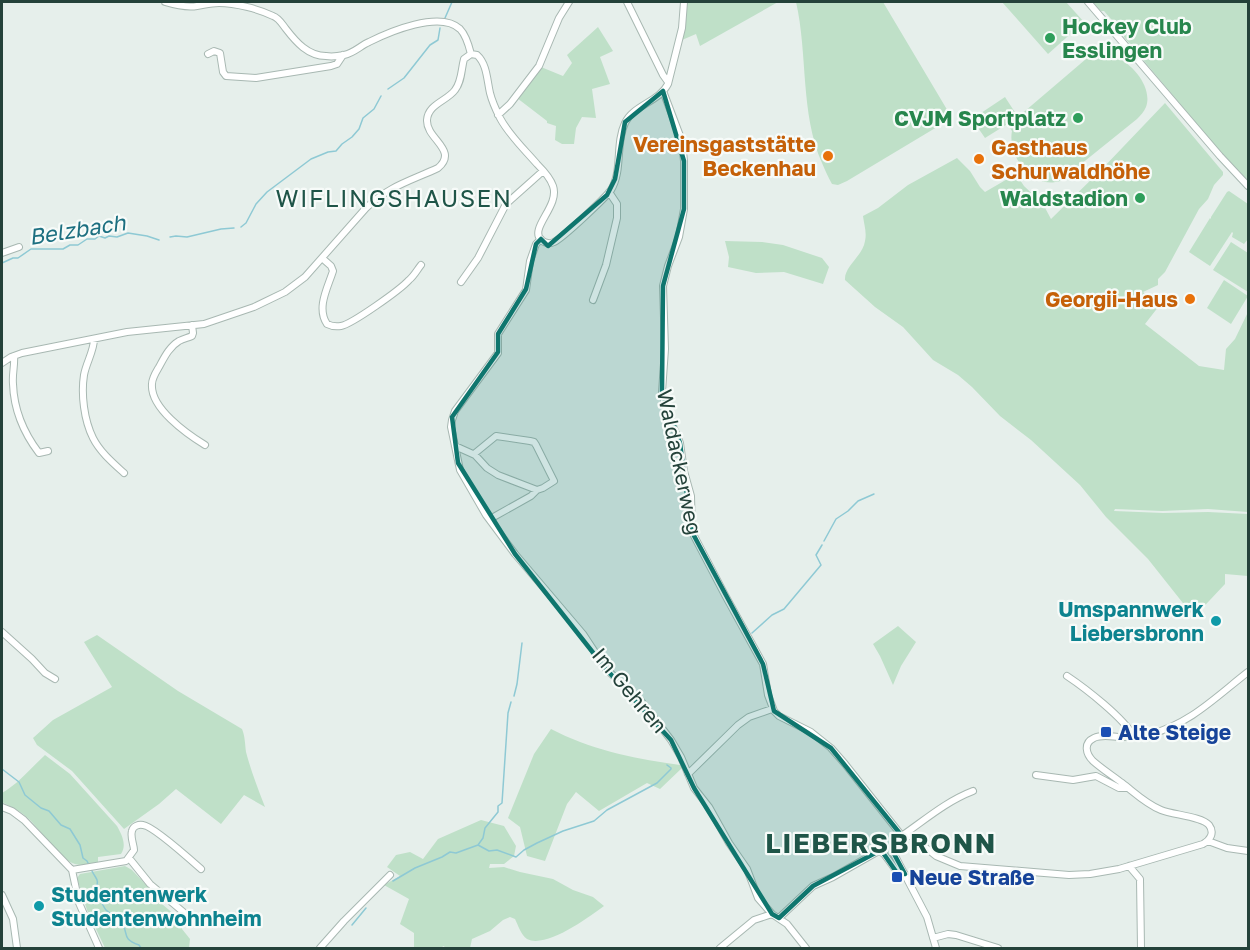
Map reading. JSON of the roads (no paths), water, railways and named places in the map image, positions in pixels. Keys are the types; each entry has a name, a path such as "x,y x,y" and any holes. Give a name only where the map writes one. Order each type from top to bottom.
{"street":[{"path":"165,2 180,6 223,3 260,11 276,17 298,44 309,52 323,56 343,56"},
{"path":"498,115 510,104 540,64 559,18 569,2"},
{"path":"627,2 668,82"},
{"path":"541,239 549,243 556,241 609,192 616,176 625,122 633,113 663,92 668,82 682,28 684,2"},
{"path":"1088,2 1248,186"},
{"name":"Im Gehren","path":"208,54 214,51 220,53 223,72 226,76 253,78 331,66 366,43 393,32 441,21 450,23 461,30 471,54 477,55 483,61 490,95 498,115 552,183 554,195 551,207 539,228 538,233 541,239 536,244 530,261 526,290 498,334 498,353 453,416 451,427 461,472 515,554 583,634 606,669 640,701 669,736 679,752 694,788 709,807 747,869 758,898 772,914 787,924 806,948"},
{"path":"2,363 14,356 94,339 209,322 244,311 290,289 305,277 366,208 380,196 399,184 441,166 445,153 430,131 428,116 433,107 457,88 463,61 471,54"},
{"name":"Waldackerweg","path":"663,92 682,141 684,154 684,207 679,234 663,286 665,349 663,396 666,410 680,443 691,496 692,532 763,664 772,709"},
{"path":"461,282 476,262 506,204 543,171"},
{"path":"593,300 606,265 618,216 616,202 609,192"},
{"path":"2,252 19,248"},
{"path":"322,258 333,271 324,298 323,317 327,324 334,327 353,321 412,278 421,265"},
{"path":"192,325 192,336 176,343 168,351 154,375 152,389 153,395 174,423 205,445"},
{"path":"94,339 83,378 85,410 95,441 124,473"},
{"path":"14,356 13,386 21,426 39,453 48,451"},
{"path":"474,454 497,436 532,441 554,481 490,519"},
{"path":"455,446 474,454 487,468 498,475 537,490"},
{"path":"2,632 45,673 56,679"},
{"path":"902,836 912,836 938,857 954,864 1076,875 1129,867 1195,848 1208,841 1211,836 1212,832 1206,823 1160,810 1149,804 1093,761 1086,750 1090,741 1096,737 1134,737 1157,732 1186,719 1248,672"},
{"path":"1067,676 1092,694 1129,728 1134,737"},
{"path":"688,774 738,725 749,717 772,709 779,716 811,732 834,752 902,836"},
{"path":"1036,775 1072,780 1096,776 1119,788 1128,788"},
{"path":"936,948 923,909 893,849 896,841 911,828 945,805 973,791"},
{"path":"2,807 24,819 72,870 80,903 99,948"},
{"path":"72,870 122,862 129,858 134,850 132,835 137,825 144,825 155,831 201,869"},
{"path":"1208,841 1227,848 1248,851"},
{"path":"779,918 813,886 877,852 884,854 897,873 905,874"},
{"path":"129,858 150,885 188,915"},
{"path":"1129,867 1140,879 1141,948"},
{"path":"320,948 390,875"},
{"path":"2,895 14,919 17,948"},
{"path":"720,948 754,920 772,914"},
{"path":"933,938 948,934 956,935 999,948"}],"waterway":[{"name":"Belzbach","path":"445,18 452,2"},
{"path":"388,89 404,78 430,45 438,40 440,28"},
{"name":"Belzbach","path":"241,227 267,192 311,159 336,151 352,137 359,129 363,118 374,109 381,96"},
{"name":"Belzbach","path":"170,237 187,237 234,228"},
{"name":"Belzbach","path":"2,263 18,258 31,249 63,249 99,236 117,237 128,233 159,240"},
{"path":"824,541 836,519 858,501 874,494"},
{"path":"752,633 772,615 784,609 821,565 816,555 822,545"},
{"path":"514,696 522,643"},
{"path":"478,845 483,838 485,828 502,803 508,713 511,702"},
{"path":"393,881 450,852 456,853 478,845 489,851 497,850 516,857 537,843 563,831 594,821 607,810 657,783 671,769 667,765"},
{"path":"2,769 19,782 25,795 41,808 49,811 61,825 70,829 80,845 83,858 89,865"},
{"path":"91,869 97,881 96,892 105,908 121,920 126,936 141,948"},
{"path":"352,925 366,908"}],"place":[{"name":"Hockey Club Esslingen","path":"1050,38"},
{"name":"CVJM Sportplatz","path":"1078,118"},
{"name":"Vereinsgaststätte Beckenhau","path":"828,156"},
{"name":"Gasthaus Schurwaldhöhe","path":"979,159"},
{"name":"Waldstadion","path":"1140,198"},
{"name":"Georgii-Haus","path":"1190,299"},
{"name":"Umspannwerk Liebersbronn","path":"1216,621"},
{"name":"Alte Steige","path":"1106,732"},
{"name":"Neue Straße","path":"897,877"},
{"name":"Studentenwerk Studentenwohnheim","path":"39,906"}],"district":[{"name":"WIFLINGSHAUSEN","path":"394,197"},
{"name":"LIEBERSBRONN","path":"881,843"}]}
